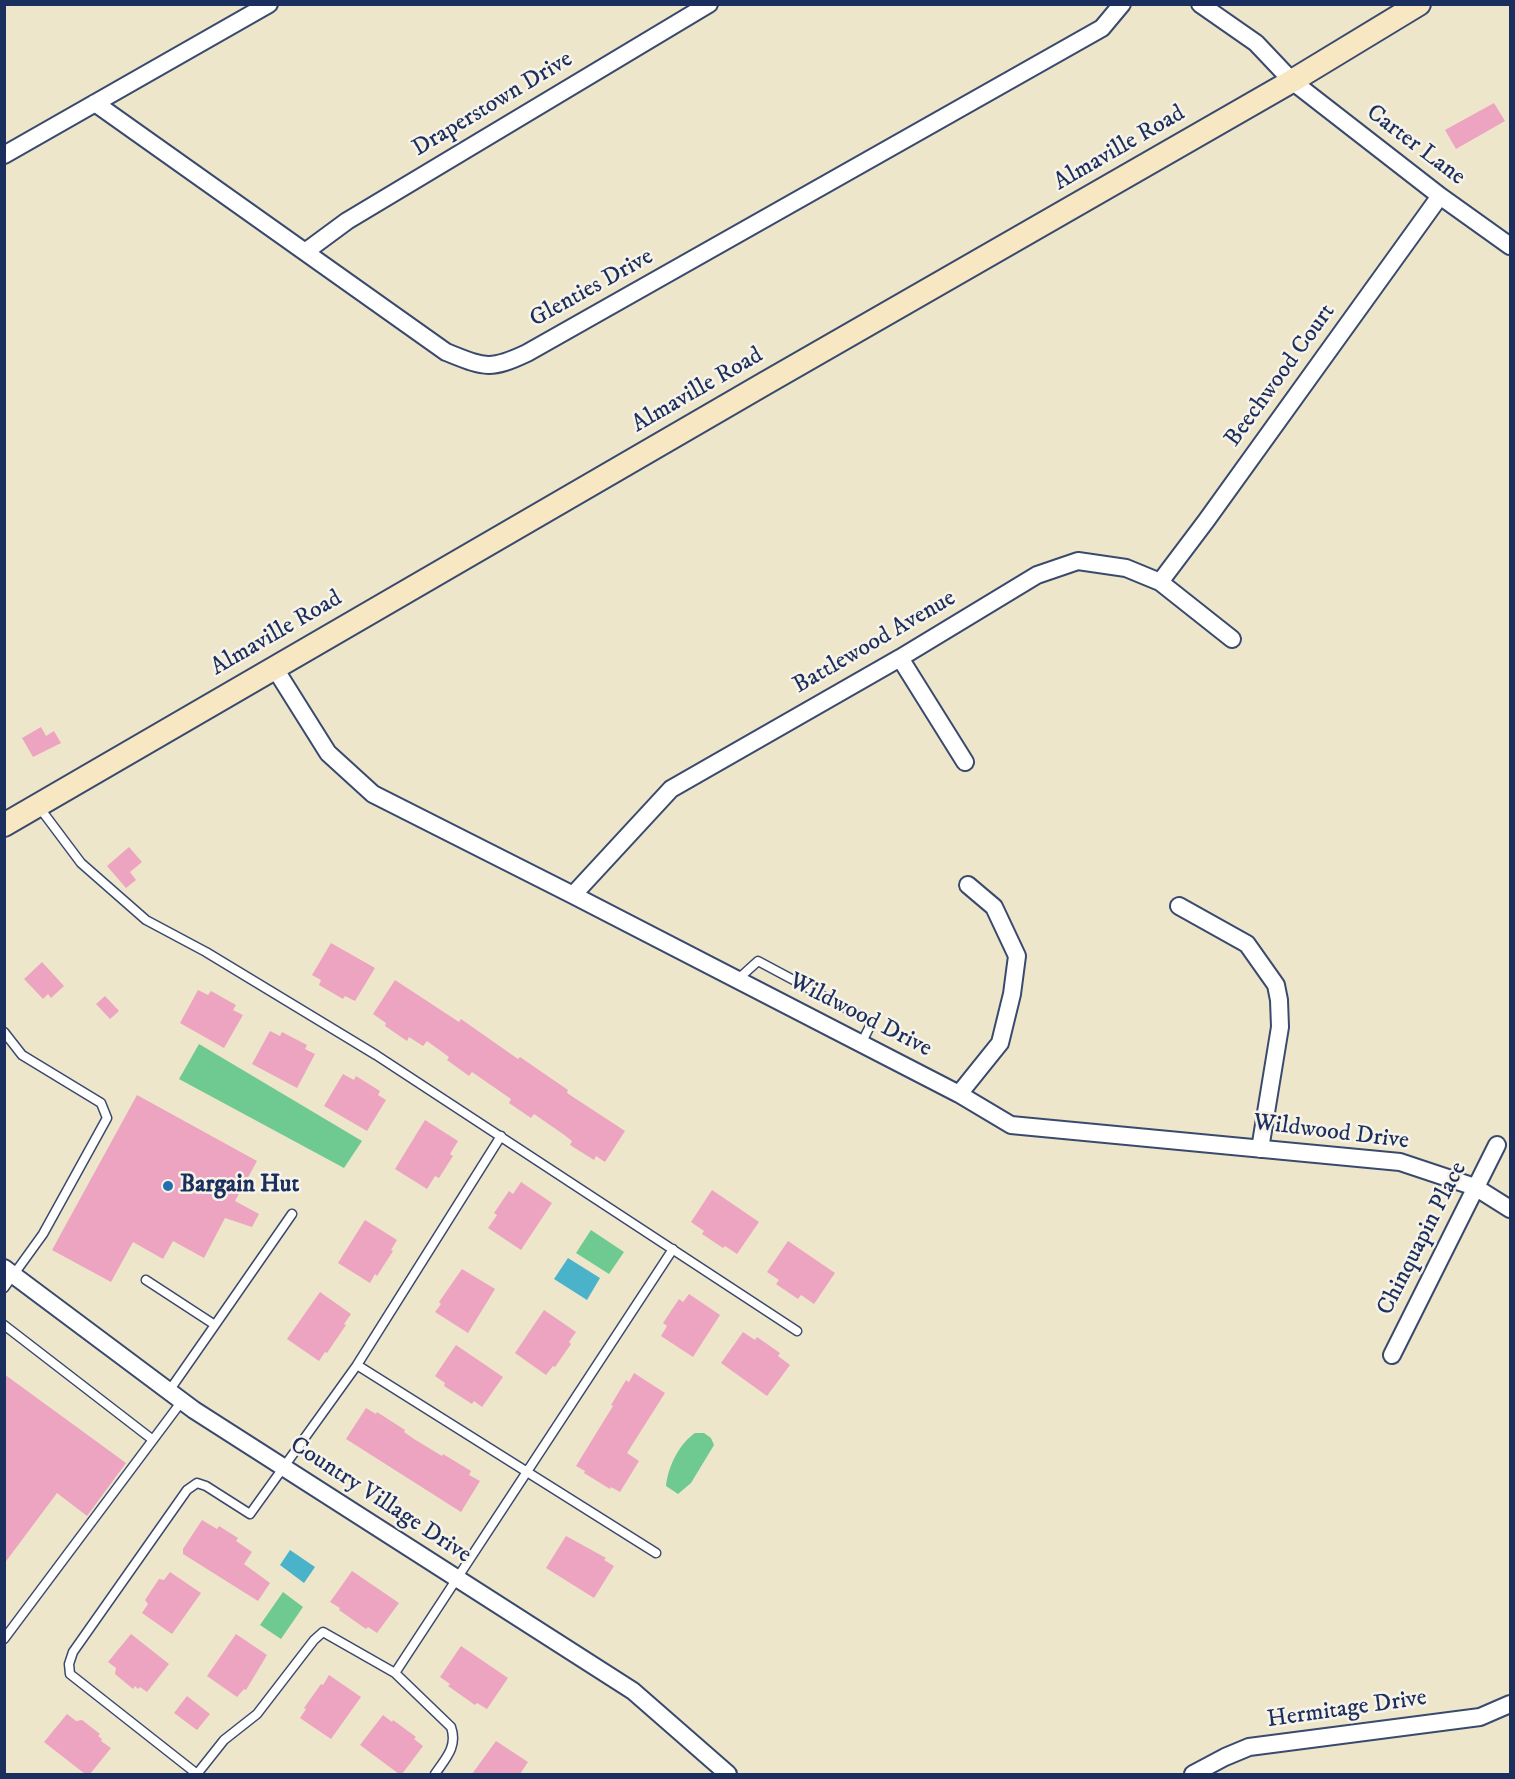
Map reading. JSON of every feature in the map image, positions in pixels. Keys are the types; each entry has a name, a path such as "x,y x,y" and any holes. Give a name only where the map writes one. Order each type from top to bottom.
{"street":[{"path":"4,155 268,4"},
{"name":"Draperstown Drive","path":"305,252 347,220 709,4"},
{"name":"Glenties Drive","path":"95,103 446,352 480,365 505,363 538,347 1102,28 1122,4"},
{"name":"Carter Lane","path":"1200,4 1256,43 1292,81 1440,196 1510,246"},
{"name":"Almaville Road","path":"4,825 1292,81 1419,4"},
{"name":"Beechwood Court","path":"1160,582 1440,196"},
{"name":"Battlewood Avenue","path":"573,895 671,789 900,658 1037,575 1078,561 1126,568 1160,582 1232,639"},
{"path":"900,658 965,762"},
{"name":"Wildwood Drive","path":"274,667 328,753 373,794 959,1094 1011,1125 1400,1162 1475,1187 1510,1209"},
{"path":"959,1094 1000,1043 1012,994 1017,956 994,907 968,885"},
{"path":"1179,906 1247,944 1276,985 1280,1027 1260,1149"},
{"name":"Chinquapin Place","path":"1392,1355 1497,1144"},
{"name":"Country Village Drive","path":"8,1277 176,1396 284,1468 633,1691 728,1774"},
{"name":"Hermitage Drive","path":"1193,1774 1249,1747 1480,1717 1510,1704"}],"lane":[{"path":"37,805 81,862 146,920 206,952 366,1049 797,1331"},
{"path":"737,980 758,961 872,1022 861,1044"},
{"path":"5,1034 22,1055 100,1103 107,1118 43,1234 8,1277"},
{"path":"435,1774 453,1749 454,1736 451,1727 394,1673 323,1632 314,1640 257,1714 224,1740 197,1774 70,1674 69,1664 73,1652 187,1490 197,1483 206,1486 250,1514 357,1365 501,1136"},
{"path":"4,1639 153,1440 215,1325 292,1214"},
{"path":"394,1673 673,1249"},
{"path":"146,1280 215,1325"},
{"path":"4,1325 153,1440"},
{"path":"357,1365 656,1552"}],"green space":[{"path":"199,1044 362,1141 344,1168 179,1079"},
{"path":"591,1230 624,1252 609,1274 576,1253"},
{"path":"695,1433 704,1433 711,1438 714,1445 691,1483 678,1494 666,1486 669,1471 679,1450"},
{"path":"283,1592 303,1607 281,1639 260,1625"}],"water":[{"path":"568,1258 600,1278 587,1300 554,1279"},
{"path":"290,1550 315,1567 304,1583 280,1565"}],"building":[{"path":"1494,103 1505,121 1456,149 1445,130"},
{"path":"41,727 46,736 54,731 61,743 33,757 22,738"},
{"path":"129,847 142,862 130,872 136,880 126,888 107,866"},
{"path":"331,943 375,968 355,1001 345,996 343,999 319,985 321,980 312,975"},
{"path":"42,962 64,986 51,998 48,994 43,999 24,979"},
{"path":"395,980 459,1022 461,1019 518,1059 520,1057 568,1090 567,1093 625,1131 605,1162 596,1156 594,1160 570,1145 572,1141 563,1134 534,1114 531,1118 509,1103 511,1099 472,1072 469,1076 427,1041 423,1046 409,1037 407,1041 385,1026 386,1023 373,1014"},
{"path":"198,990 208,995 211,991 236,1005 233,1010 243,1015 224,1048 180,1023"},
{"path":"105,996 119,1011 110,1019 96,1004"},
{"path":"270,1031 280,1036 282,1032 307,1045 305,1049 315,1054 297,1088 252,1064"},
{"path":"343,1074 354,1080 356,1076 380,1091 378,1095 386,1100 367,1131 324,1106"},
{"path":"137,1095 257,1161 235,1201 259,1214 252,1227 225,1218 204,1258 173,1241 163,1259 133,1242 111,1282 52,1250"},
{"path":"425,1120 458,1141 450,1154 453,1156 439,1178 435,1176 427,1189 395,1169"},
{"path":"521,1182 552,1203 521,1250 488,1228 497,1215 494,1213 509,1191 513,1194"},
{"path":"712,1190 759,1222 737,1254 702,1234 704,1231 691,1222"},
{"path":"365,1220 397,1240 391,1250 393,1251 370,1283 338,1263"},
{"path":"788,1241 835,1273 814,1304 801,1295 798,1299 776,1284 779,1280 767,1272"},
{"path":"462,1269 495,1289 468,1333 435,1312 441,1304 439,1302"},
{"path":"320,1292 351,1314 327,1353 325,1352 319,1361 287,1339"},
{"path":"689,1294 720,1315 693,1357 661,1336 667,1326 663,1323 679,1299 683,1302"},
{"path":"544,1310 576,1332 569,1342 571,1344 555,1367 553,1366 546,1375 515,1353"},
{"path":"743,1332 755,1340 757,1337 780,1353 778,1356 790,1365 767,1396 721,1363"},
{"path":"456,1345 503,1377 482,1407 474,1401 472,1404 444,1386 445,1383 435,1376"},
{"path":"634,1373 665,1393 627,1453 639,1461 620,1492 611,1487 610,1489 576,1466 613,1406 611,1405 626,1380 629,1382"},
{"path":"4,1374 126,1463 87,1516 57,1493 4,1564"},
{"path":"366,1408 376,1414 377,1412 405,1430 404,1432 414,1439 471,1471 469,1475 480,1481 461,1512 346,1439"},
{"path":"202,1520 217,1529 219,1526 238,1538 236,1541 252,1552 244,1564 270,1583 258,1601 183,1554 183,1549"},
{"path":"566,1536 606,1558 604,1560 614,1566 594,1598 546,1568"},
{"path":"352,1571 399,1603 377,1633 368,1627 366,1629 330,1602"},
{"path":"170,1572 201,1593 172,1634 142,1613 148,1604 145,1600 159,1579 164,1580"},
{"path":"131,1634 169,1664 147,1692 140,1687 138,1689 135,1686 133,1689 115,1674 116,1668 108,1662"},
{"path":"236,1634 267,1655 246,1690 244,1689 237,1697 207,1676"},
{"path":"461,1646 508,1678 487,1709 477,1703 475,1705 448,1686 450,1684 440,1677"},
{"path":"329,1675 361,1697 331,1739 300,1718 306,1709 304,1708"},
{"path":"187,1696 210,1714 197,1730 174,1713"},
{"path":"67,1714 76,1721 82,1720 100,1734 98,1736 102,1739 101,1741 111,1748 90,1774 85,1774 44,1742"},
{"path":"383,1715 416,1737 414,1739 423,1746 402,1774 360,1745"},
{"path":"496,1741 528,1762 520,1774 472,1774"}],"place":[{"name":"Bargain Hut","path":"168,1186"}]}
